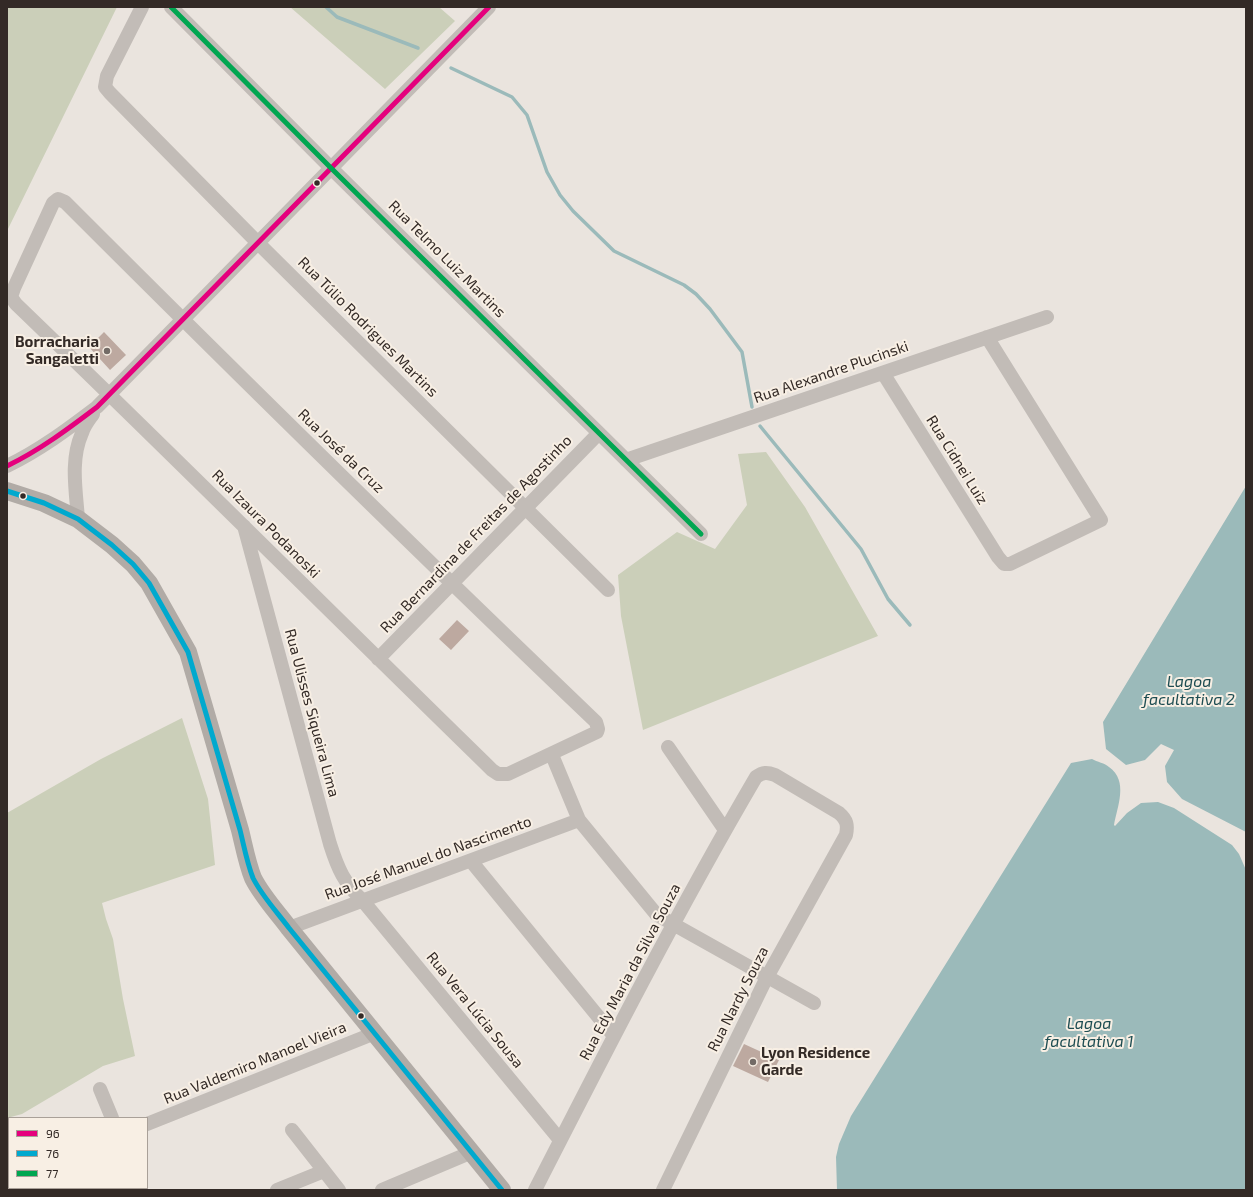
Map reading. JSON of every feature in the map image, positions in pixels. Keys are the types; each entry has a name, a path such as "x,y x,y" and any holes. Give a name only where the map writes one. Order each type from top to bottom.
{"main road":[{"path":"7,491 44,503 78,519 112,545 141,573 149,583 188,652 240,830 247,859 254,878 268,901 289,928 502,1190"}],"street":[{"name":"Rua Túlio Rodrigues Martins","path":"142,7 106,76 105,87 114,98 258,243 608,590"},
{"name":"Rua Telmo Luiz Martins","path":"171,7 331,168 701,534"},
{"path":"7,466 22,459 58,437 97,407 488,7"},
{"name":"Rua José da Cruz","path":"11,297 53,204 58,198 65,202 182,320 452,584 596,722 598,729 597,732 552,755"},
{"name":"Rua Izaura Podanoski","path":"11,297 16,304 110,394 492,770 498,774 508,774 552,755"},
{"name":"Rua Alexandre Plucinski","path":"626,460 1047,317"},
{"name":"Rua Cidnei Luiz","path":"883,373 998,558 1004,564 1010,564 1101,520 988,337"},
{"path":"78,519 75,487 75,457 82,431 97,407"},
{"name":"Rua Bernardina de Freitas de Agostinho","path":"378,659 599,433"},
{"name":"Rua Ulisses Siqueira Lima","path":"243,526 330,844 345,881 363,901"},
{"path":"668,747 725,830"},
{"path":"552,755 579,820 656,914 814,1003"},
{"name":"Rua Nardy Souza","path":"663,1190 767,977 846,835 848,826 845,818 839,813 775,775 768,772 761,774"},
{"name":"Rua Edy Maria da Silva Souza","path":"535,1190 673,924 756,777 761,774"},
{"name":"Rua José Manuel do Nascimento","path":"289,928 579,820"},
{"path":"471,861 614,1036"},
{"name":"Rua Vera Lúcia Sousa","path":"363,901 560,1140"},
{"name":"Rua Valdemiro Manoel Vieira","path":"148,1124 375,1033"},
{"path":"100,1089 112,1117"},
{"path":"292,1130 339,1190"},
{"path":"382,1190 472,1152"},
{"path":"277,1190 324,1171"}],"green space":[{"path":"7,7 117,7 7,231"},
{"path":"290,7 439,7 455,21 385,89"},
{"path":"766,452 805,507 878,636 643,730 621,616 618,575 677,532 715,549 747,505 738,454"},
{"path":"182,718 208,799 215,865 102,903 113,939 123,999 135,1056 103,1066 22,1114 7,1118 7,813 101,759"}],"water":[{"name":"Lagoa facultativa 2","path":"1246,486 1246,832 1182,799 1167,782 1165,766 1174,750 1161,744 1145,760 1126,765 1106,749 1103,722"},
{"name":"Lagoa facultativa 1","path":"1092,759 1107,766 1119,779 1120,794 1115,826 1127,813 1141,803 1158,802 1174,808 1232,845 1239,854 1246,870 1246,1190 837,1190 836,1157 839,1144 851,1116 1071,763"}],"building":[{"name":"Borracharia Sangaletti","path":"104,332 126,355 110,370 89,347"},
{"path":"457,620 469,631 451,650 439,639"},
{"name":"Lyon Residence Garde","path":"744,1044 779,1060 768,1082 733,1066"}],"waterway":[{"path":"326,7 337,17 418,48"},
{"path":"451,68 512,97 527,115 547,172 560,195 573,211 614,251 684,285 696,294 710,309 742,352 752,407"},
{"path":"760,426 861,549 888,599 910,625"}],"transit line":[{"name":"77","path":"171,7 331,168 701,534"},
{"name":"96","path":"7,466 42,446 97,407 489,7"},
{"name":"76","path":"7,491 44,503 78,519 112,545 133,564 149,583 188,652 240,830 249,866 257,885 265,898 289,928 502,1190"}],"place":[{"name":"Borracharia Sangaletti","path":"107,351"},
{"name":"Lyon Residence Garde","path":"753,1062"}]}
